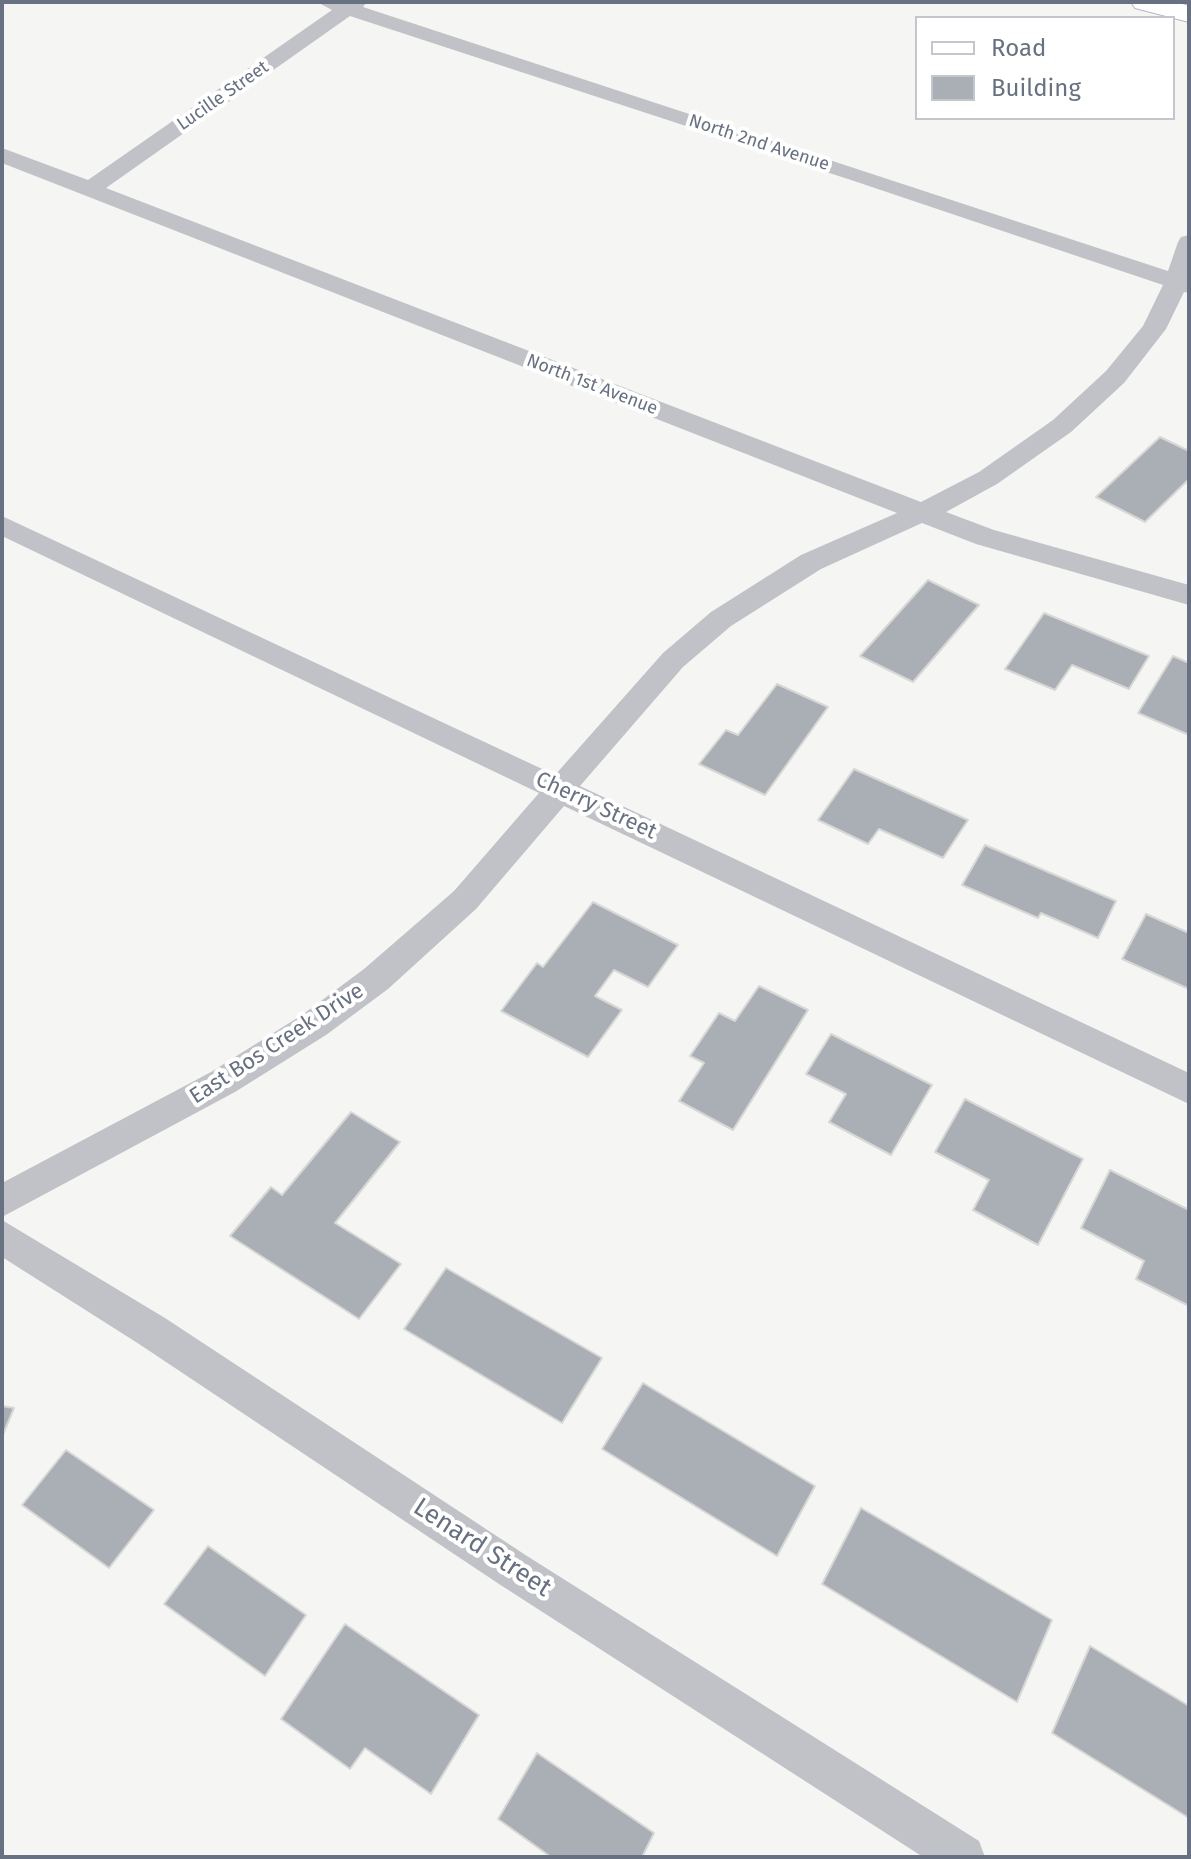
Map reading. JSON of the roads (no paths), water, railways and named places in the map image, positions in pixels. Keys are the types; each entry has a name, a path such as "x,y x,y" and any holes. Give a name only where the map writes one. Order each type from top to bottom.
{"street":[{"path":"1145,2 1189,14"},
{"name":"Lucille Street","path":"90,189 344,4"},
{"name":"North 2nd Avenue","path":"344,4 1182,284"},
{"name":"North 1st Avenue","path":"2,155 985,537 1189,595"},
{"name":"East Bos Creek Drive","path":"2,1201 223,1082 347,1001 442,923 490,873 673,660 721,619 811,562 921,513 1014,461 1089,402 1144,344 1182,284 1189,242"},
{"name":"Cherry Street","path":"2,525 1189,1089"},
{"name":"Lenard Street","path":"2,1237 152,1331 513,1570 963,1857"}]}
